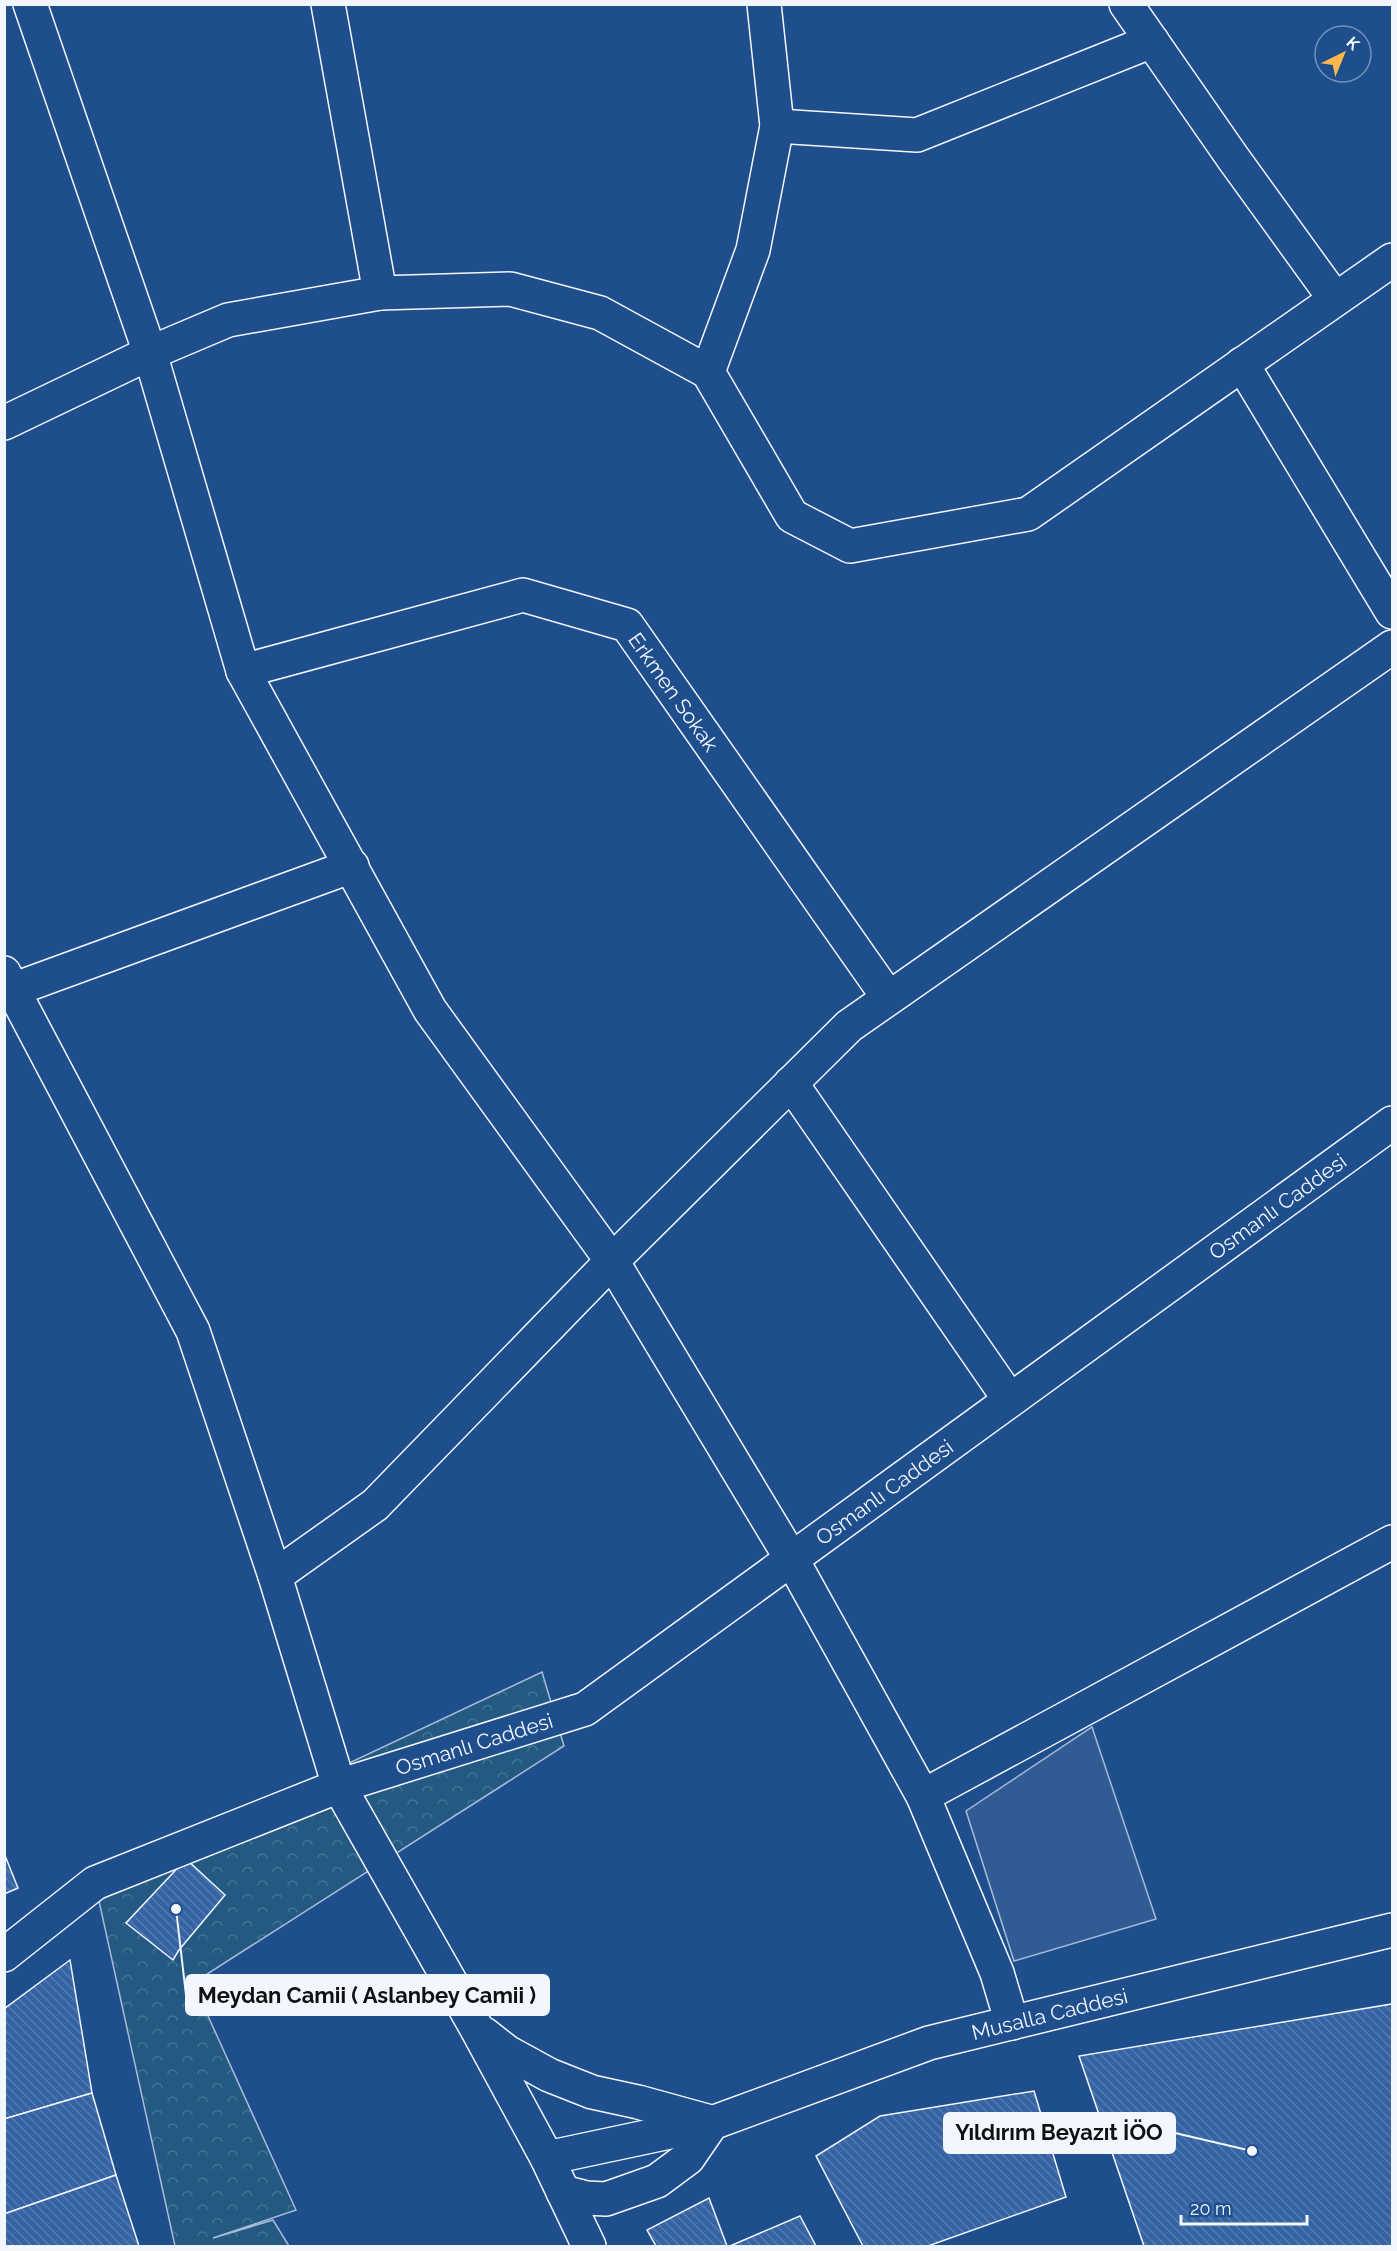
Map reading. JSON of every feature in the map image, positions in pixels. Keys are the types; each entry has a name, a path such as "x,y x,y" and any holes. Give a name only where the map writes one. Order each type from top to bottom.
{"street":[{"path":"30,4 150,353 243,671 430,1010 612,1261 791,1558 923,1796 996,1973 1012,2023"},
{"path":"328,4 380,294"},
{"path":"708,372 753,250 777,126 764,4"},
{"path":"1126,4 1335,299"},
{"path":"777,126 917,135 1152,41"},
{"path":"4,423 150,353 228,320 380,294 510,289 600,312 708,372 792,516 850,546 1028,513 1392,260"},
{"path":"1242,364 1392,612"},
{"name":"Erkmen Sokak","path":"243,671 523,595 627,625 888,997"},
{"path":"275,1576 375,1505 612,1261 849,1026 1392,647"},
{"path":"352,866 8,985 193,1331 275,1576 339,1786 477,2029 547,2158 589,2247"},
{"path":"791,1083 1010,1400"},
{"name":"Osmanlı Caddesi","path":"4,1955 95,1883 339,1786 585,1709 1392,1123"},
{"path":"923,1796 1392,1542"},
{"name":"Musalla Caddesi","path":"547,2158 712,2123 929,2043 1392,1930"},
{"path":"477,2029 507,2052 549,2075 592,2092 638,2102 712,2123 688,2158 657,2181 606,2199 586,2198 563,2192"}],"green space":[{"path":"542,1672 564,1746 193,1983 296,2210 213,2238 273,2220 289,2246 175,2246 95,1883"}],"shaded area":[{"path":"1092,1727 1156,1919 1014,1961 966,1811"}],"building":[{"path":"4,1853 18,1888 4,1894"},
{"path":"186,1859 225,1895 173,1960 126,1923"},
{"path":"70,1960 92,2093 4,2119 4,2009"},
{"path":"1392,2004 1392,2246 1144,2246 1079,2056"},
{"path":"1034,2091 1066,2197 928,2246 863,2246 816,2156 880,2116"},
{"path":"92,2093 116,2175 4,2214 4,2119"},
{"path":"116,2175 139,2246 4,2246 4,2214"},
{"path":"709,2198 727,2246 656,2246 647,2230"},
{"path":"800,2216 816,2246 730,2246"}],"place":[{"name":"Meydan Camii ( Aslanbey Camii )","path":"176,1909"},
{"name":"Yıldırım Beyazıt İÖO","path":"1252,2151"}]}
